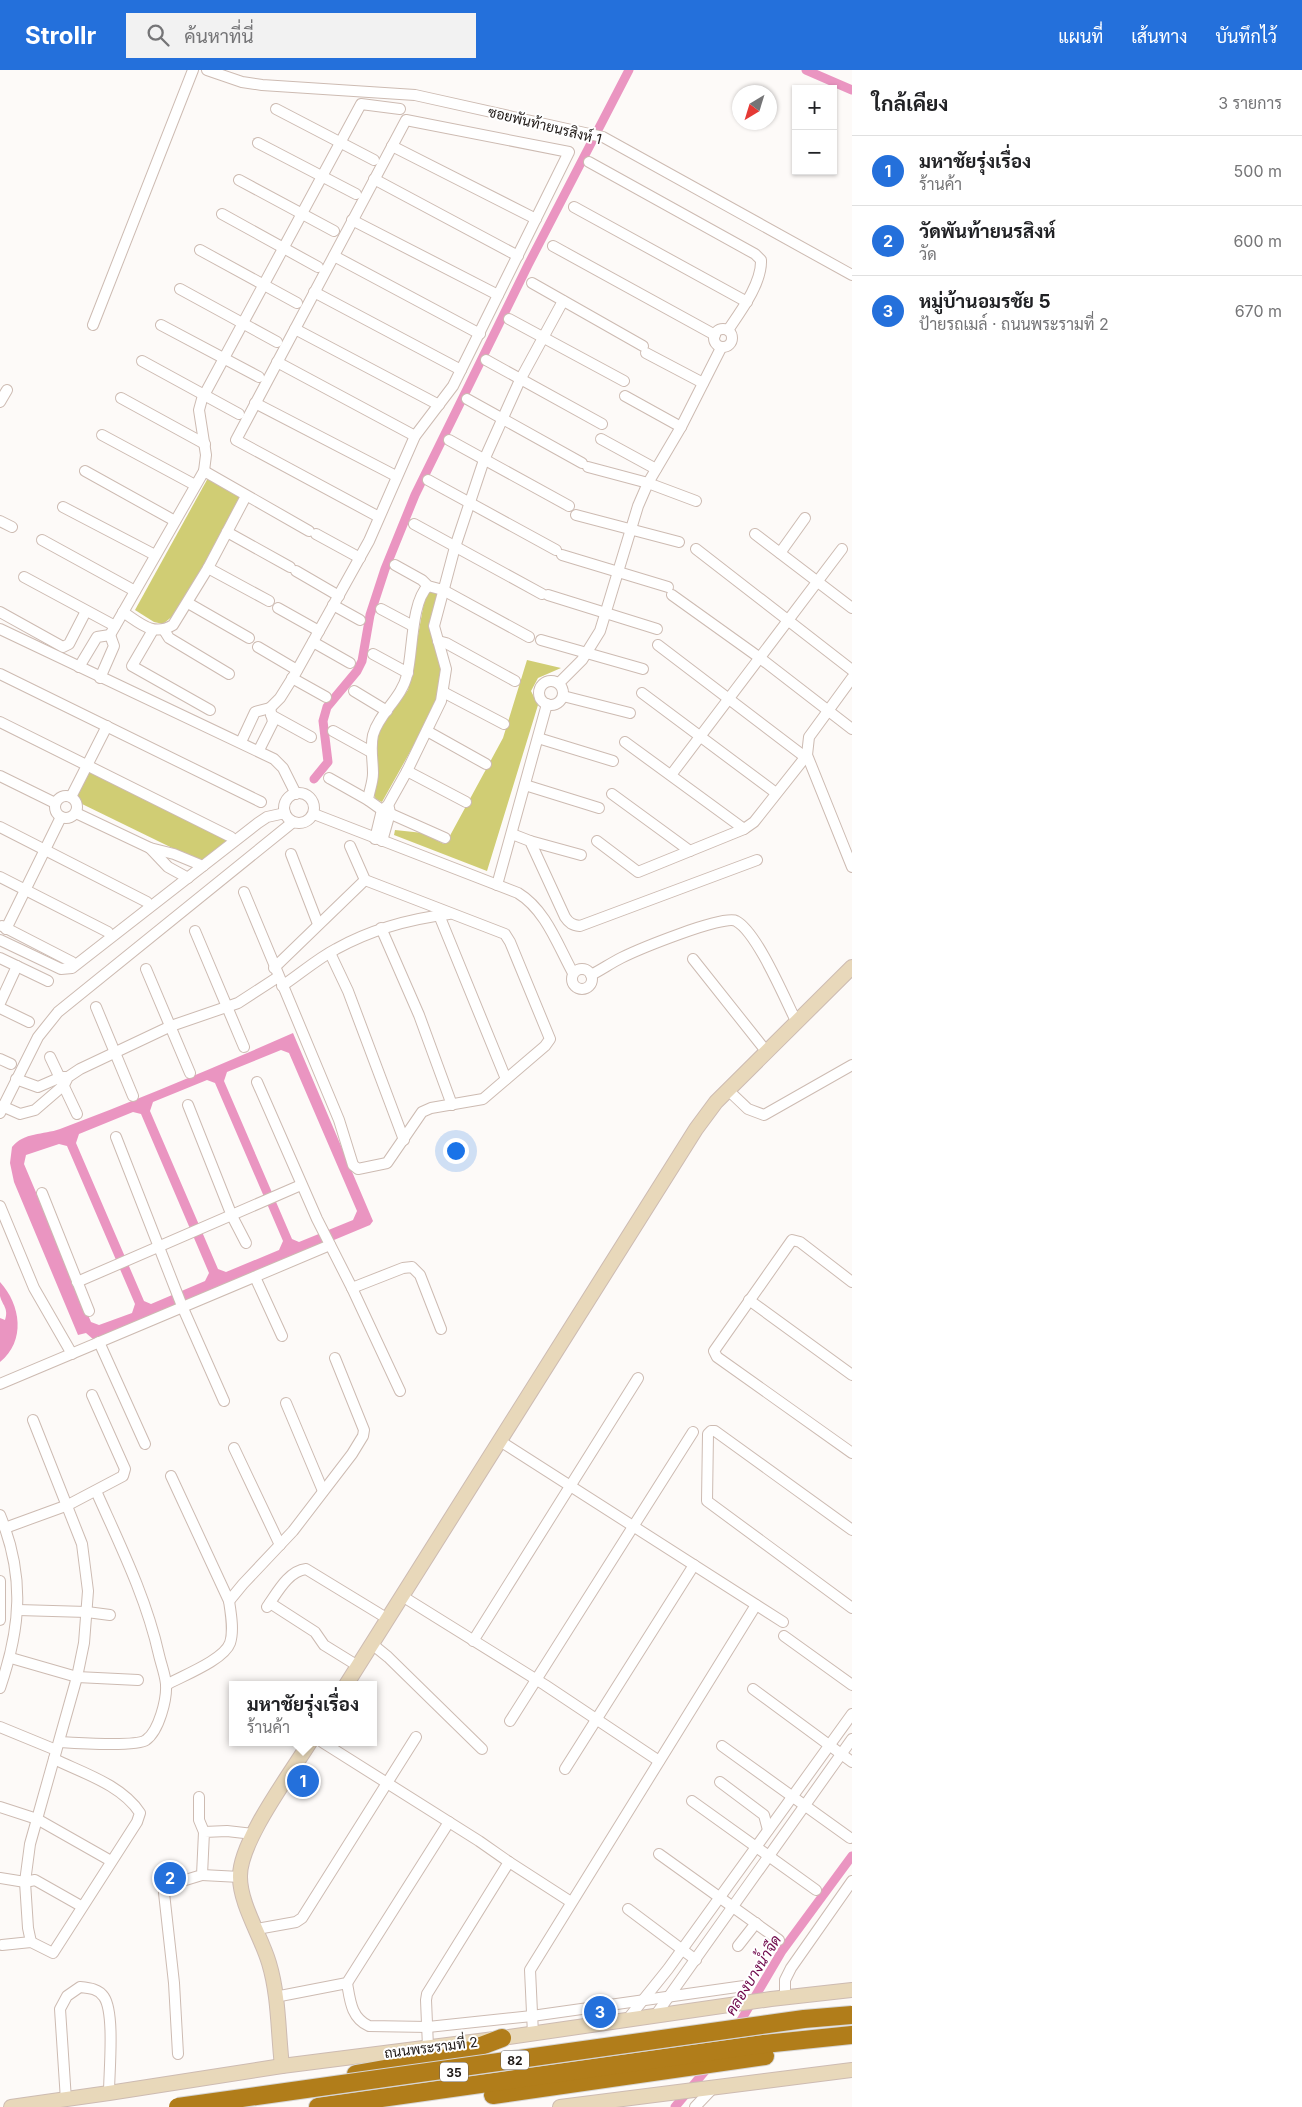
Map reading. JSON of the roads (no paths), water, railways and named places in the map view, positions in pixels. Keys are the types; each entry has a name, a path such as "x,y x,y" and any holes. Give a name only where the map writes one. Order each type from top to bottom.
{"highway":[{"name":"ถนนพระรามที่ 2","path":"206,2107 321,2099 702,2036 852,2017"},
{"name":"82","path":"178,2107 804,2019 852,2017"},
{"name":"82","path":"321,2099 764,2044 852,2035"},
{"path":"321,2099 333,2081 354,2074 452,2057 502,2038"},
{"name":"35","path":"404,2107 852,2044"}],"street":[{"path":"93,325 193,70"},
{"name":"ซอยพันท้ายนรสิงห์ 1","path":"206,70 242,82 262,85 415,94 603,137 852,275"},
{"path":"100,678 114,646 110,635 204,471 206,455 199,410 204,395 361,104 400,109"},
{"path":"276,109 374,160"},
{"path":"259,750 273,722 271,712 295,674 360,558 379,517 396,476 415,436 454,386 569,152 406,120 255,403 236,440 379,517"},
{"path":"258,143 356,194"},
{"path":"392,146 536,219"},
{"path":"590,162 755,254 761,260 761,266 747,302 728,330"},
{"path":"374,179 518,256"},
{"path":"239,180 334,231"},
{"path":"574,207 747,302"},
{"path":"222,214 318,268"},
{"path":"352,220 498,295"},
{"path":"553,246 715,335"},
{"path":"200,250 298,303"},
{"path":"334,256 480,334"},
{"path":"532,283 703,383"},
{"path":"180,289 277,342"},
{"path":"314,292 461,370"},
{"path":"378,840 387,809 427,731 443,692 446,669 434,626 469,503 501,419 563,301"},
{"path":"509,319 624,382"},
{"path":"161,325 259,377"},
{"path":"295,329 439,404"},
{"path":"722,348 715,342 715,335 719,330 728,330"},
{"path":"559,683 587,654 600,631 638,506 648,483 681,427 722,348 730,345 732,342 731,332 728,330"},
{"path":"486,360 602,424"},
{"path":"142,361 240,414"},
{"path":"277,362 415,436"},
{"path":"0,402 7,390"},
{"path":"624,396 681,427"},
{"path":"121,398 205,444"},
{"path":"467,399 585,465 648,483 696,501"},
{"path":"255,403 396,476"},
{"path":"102,435 195,485"},
{"path":"601,439 656,469"},
{"path":"449,440 569,506"},
{"path":"85,471 174,521"},
{"path":"204,471 312,533 360,558"},
{"path":"428,480 559,552 670,591 852,729"},
{"path":"123,612 153,630 164,630 173,625 208,568 246,496"},
{"path":"63,507 155,556"},
{"path":"576,515 679,542"},
{"path":"780,553 805,518"},
{"path":"0,520 12,527"},
{"path":"414,524 545,594 657,629"},
{"path":"227,532 339,596"},
{"path":"755,534 852,608"},
{"path":"42,540 135,591"},
{"path":"671,775 789,621 842,548"},
{"path":"696,549 852,670"},
{"path":"395,565 422,580 428,586 443,590 530,637"},
{"path":"208,568 269,601"},
{"path":"24,577 115,626"},
{"path":"368,800 373,774 371,752 374,733 377,725 401,690 408,673 413,626 422,595 428,586"},
{"path":"188,603 249,638"},
{"path":"333,605 360,620"},
{"path":"278,608 319,632"},
{"path":"381,609 413,626"},
{"path":"0,612 63,647 68,644 86,611"},
{"path":"0,629 100,678 274,758 283,768 296,794"},
{"path":"153,630 132,666 210,710"},
{"path":"164,630 169,638 229,674"},
{"path":"79,667 97,637 110,635"},
{"path":"541,640 643,669"},
{"path":"438,641 446,643 515,681"},
{"path":"313,642 350,663"},
{"path":"658,645 730,698 807,759"},
{"path":"258,647 326,696"},
{"path":"373,654 408,673"},
{"path":"0,674 261,802"},
{"path":"852,678 809,736 807,759 852,867"},
{"path":"550,680 559,683 563,689 563,696 556,704 547,704 540,698 539,693 542,684 550,680"},
{"path":"354,691 387,711"},
{"path":"443,692 504,724"},
{"path":"642,692 776,793"},
{"path":"563,696 630,713"},
{"path":"496,885 512,834 547,704"},
{"path":"241,742 255,712 271,712 311,737"},
{"path":"0,722 231,837"},
{"path":"71,797 107,726"},
{"path":"334,731 371,752"},
{"path":"427,731 486,764"},
{"path":"538,738 613,761"},
{"path":"625,742 744,829"},
{"path":"596,841 638,872 744,829 754,822 776,793 807,759"},
{"path":"407,771 466,802"},
{"path":"0,776 55,803"},
{"path":"329,778 368,800 445,838"},
{"path":"525,785 599,808"},
{"path":"296,794 305,794 312,800 314,814 307,822 293,822 285,814 286,801 296,794"},
{"path":"612,794 690,851"},
{"path":"64,796 71,797 76,802 76,813 71,818 61,817 55,811 55,803 64,796"},
{"path":"76,813 150,848 171,853 203,866"},
{"path":"0,940 61,969 72,968 258,823 268,817 285,814"},
{"path":"314,814 496,885 527,899 539,911 574,973 573,982 580,988 586,988 590,984 591,975"},
{"path":"61,817 25,890 3,927 72,962"},
{"path":"64,1080 44,1104 31,1112 20,1114 1,1109 38,1037 58,1012 293,822"},
{"path":"0,827 147,902"},
{"path":"512,834 581,855"},
{"path":"530,841 565,917 569,923 580,926 757,860"},
{"path":"244,892 339,1120 353,1166 358,1169 383,1166 391,1159 422,1112 452,1104 479,1101 546,1046 550,1039 508,937 500,932 445,914 365,880 350,846"},
{"path":"150,848 168,867 188,878"},
{"path":"291,854 318,924"},
{"path":"0,878 108,932"},
{"path":"278,977 318,924 365,880"},
{"path":"16,1079 38,1087 64,1080 114,1052 171,1026 226,1008 278,977 382,928 408,920 445,914"},
{"path":"445,914 506,1079"},
{"path":"591,975 644,948 714,923 731,919 737,921 756,944 796,1021"},
{"path":"382,928 419,1015 452,1104"},
{"path":"195,930 226,1008 244,1047"},
{"path":"330,953 348,991 404,1140"},
{"path":"0,958 48,981"},
{"path":"693,959 766,1051"},
{"path":"0,1003 17,966"},
{"path":"349,1681 696,1129 716,1102 852,967"},
{"path":"146,969 190,1074"},
{"path":"574,973 583,969 591,975"},
{"path":"96,1007 133,1096"},
{"path":"0,1008 29,1022"},
{"path":"50,1057 64,1080 77,1114"},
{"path":"0,1059 11,1064"},
{"path":"728,1090 748,1109 764,1115 852,1065"},
{"path":"257,1082 301,1185 400,1391"},
{"path":"188,1106 232,1216 246,1243"},
{"path":"116,1137 176,1291 224,1401"},
{"path":"77,1282 301,1185"},
{"path":"42,1193 89,1312"},
{"path":"0,1206 34,1288 72,1354"},
{"path":"852,1282 800,1242 792,1240 715,1348 715,1354 852,1453"},
{"path":"0,1384 329,1244"},
{"path":"352,1288 403,1268 412,1267 420,1275 441,1328"},
{"path":"255,1277 282,1336"},
{"path":"749,1300 852,1375"},
{"path":"99,1342 145,1444"},
{"path":"229,1601 242,1584 293,1531 352,1454 363,1436 364,1430 335,1358"},
{"path":"473,1641 638,1378"},
{"path":"5,1528 68,1505 123,1476 124,1469 92,1395"},
{"path":"286,1403 323,1492"},
{"path":"31,1942 28,1928 25,1882 30,1844 77,1677 84,1643 88,1590 82,1544 33,1420"},
{"path":"852,1530 715,1431 711,1431 708,1434 707,1501 852,1608"},
{"path":"510,1721 534,1680 693,1432"},
{"path":"500,1441 784,1622"},
{"path":"234,1448 280,1545"},
{"path":"166,1685 222,1655 230,1642 232,1622 229,1601 170,1476"},
{"path":"57,1750 138,1744 146,1741 158,1725 166,1685 149,1616 96,1491"},
{"path":"0,1515 14,1564 19,1598 11,1658 0,1688"},
{"path":"565,1769 598,1720 694,1566"},
{"path":"358,1666 324,1645 315,1632 268,1605 285,1582 297,1572 306,1569 388,1619"},
{"path":"0,1581 0,1620"},
{"path":"402,1596 598,1720 659,1761"},
{"path":"533,2034 530,1970 756,1605"},
{"path":"18,1610 110,1614"},
{"path":"784,1636 852,1685"},
{"path":"372,1644 388,1657 482,1749"},
{"path":"11,1658 77,1677 138,1680"},
{"path":"753,1689 852,1762"},
{"path":"627,2020 646,1999 852,1714"},
{"path":"0,1727 57,1750 118,1791 134,1804 140,1813 52,1952 31,1942 2,1945"},
{"path":"257,1928 296,1922 302,1918 416,1737"},
{"path":"655,2016 852,1739"},
{"path":"282,2066 270,1966 257,1928 251,1918 240,1877 241,1864 253,1834 308,1746"},
{"path":"328,1746 571,1902"},
{"path":"722,1746 850,1838"},
{"path":"720,1782 764,1814 768,1830"},
{"path":"199,1797 199,1820 204,1832 202,1875"},
{"path":"692,1801 816,1890"},
{"path":"0,1807 37,1819 111,1861"},
{"path":"449,1822 347,1982 352,2008 362,2023 375,2026 428,2027 532,2016 744,1986"},
{"path":"204,1832 227,1831 253,1834"},
{"path":"659,1854 779,1940"},
{"path":"428,2047 427,1994 508,1862"},
{"path":"178,2054 168,1918 163,1897 166,1890 179,1882 202,1875 240,1877"},
{"path":"0,1878 25,1882 35,1880 81,1906"},
{"path":"778,1998 791,1968 852,1881"},
{"path":"628,1909 696,1960"},
{"path":"738,1946 756,1923"},
{"path":"668,1969 682,1979"},
{"path":"275,1997 347,1982"},
{"path":"66,2100 60,2009 67,1996 80,1988 97,1990 104,1996 110,2014 109,2094"},
{"name":"ถนนพระรามที่ 2","path":"11,2107 109,2094 282,2066 533,2034 739,2003 852,1990"},
{"path":"560,2107 710,2086 852,2070"},
{"path":"695,2107 710,2086"}],"waterway":[{"path":"314,779 328,762 323,721 327,707 357,671 362,661 370,615 385,569 415,495 528,265 629,70"},
{"path":"806,70 852,90"},
{"name":"คลองบางน้ำจืด","path":"724,2049 782,1951 852,1856"},
{"name":"คลองบางน้ำจืด","path":"675,2107 710,2065"}],"place":[{"name":"มหาชัยรุ่งเรื่อง","path":"303,1781"},
{"name":"วัดพันท้ายนรสิงห์","path":"170,1878"},
{"name":"หมู่บ้านอมรชัย 5","path":"600,2012"}]}
